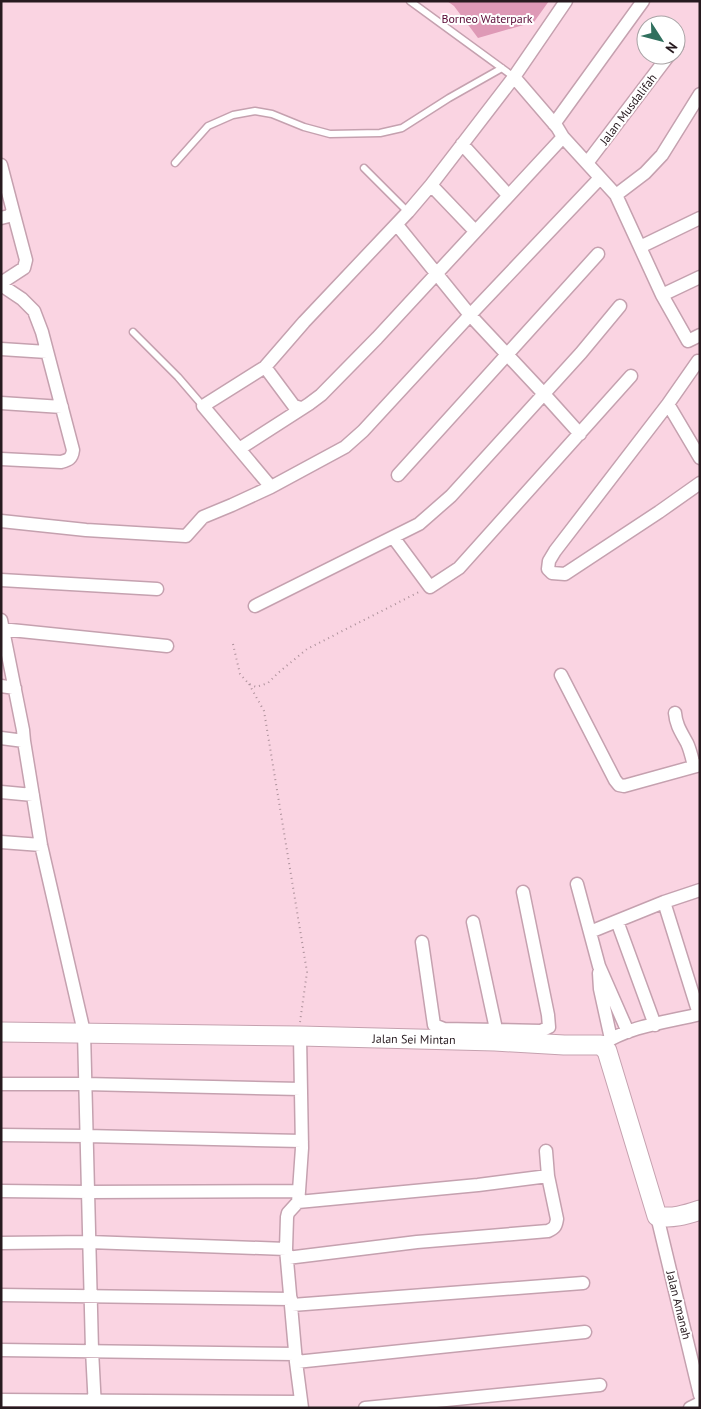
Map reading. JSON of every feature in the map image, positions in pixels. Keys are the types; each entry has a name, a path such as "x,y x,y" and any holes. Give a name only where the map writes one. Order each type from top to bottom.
{"street":[{"path":"271,487 202,406 266,367 304,322 408,212 431,185 514,76 566,1"},
{"path":"554,124 643,1"},
{"name":"Jalan Musdalifah","path":"587,163 661,65"},
{"path":"514,76 563,136 616,195 662,295 699,362 555,551 549,561 548,569 552,573 565,574 700,483"},
{"path":"616,195 645,173 662,154 700,94"},
{"path":"239,449 321,395 377,338 563,136"},
{"path":"462,144 508,195"},
{"path":"1,165 26,260 24,268 1,284 22,299 34,311 73,450 73,456 61,462 1,458"},
{"path":"1,521 86,530 186,536 203,516 271,487 345,447 600,178"},
{"path":"431,185 475,232"},
{"path":"1,218 9,216 13,211"},
{"path":"640,247 700,218"},
{"path":"396,225 470,315 580,434"},
{"path":"398,476 598,254"},
{"path":"662,295 700,277"},
{"path":"255,606 419,524 450,496 581,353 620,306"},
{"path":"688,341 700,335"},
{"path":"1,349 47,352"},
{"path":"266,367 294,406 302,408"},
{"path":"393,537 430,587 459,568 631,376"},
{"path":"1,403 62,407"},
{"path":"668,404 700,458"},
{"path":"1,580 157,589"},
{"path":"95,1404 90,1296 84,1032 42,845 23,730 2,626 167,646"},
{"path":"561,675 615,780 624,786 697,765 681,735 676,723 675,713"},
{"path":"1,686 15,688"},
{"path":"1,738 24,741"},
{"path":"1,792 33,795"},
{"path":"1,842 42,845"},
{"path":"577,884 599,966 628,1032"},
{"path":"590,932 664,902 700,890"},
{"path":"422,942 434,1025 444,1029 495,1035 541,1031 549,1027 548,1015 523,892"},
{"path":"606,1042 628,1032 699,1014 664,902"},
{"path":"617,921 655,1025"},
{"path":"473,922 495,1035"},
{"path":"599,966 607,1051 657,1216 682,1216 700,1210"},
{"name":"Jalan Sei Mintan","path":"1,1032 300,1036 495,1035 564,1045 606,1042"},
{"path":"1,1400 95,1404 301,1405 287,1253 287,1217 299,1196 302,1141 300,1036"},
{"path":"1,1084 301,1089"},
{"path":"1,1135 302,1141"},
{"path":"1,1243 89,1242 287,1253 548,1231 556,1226 557,1219 548,1176 546,1151"},
{"path":"1,1191 299,1196 478,1185 548,1176"},
{"name":"Jalan Amanah","path":"657,1216 700,1395"},
{"path":"1,1295 291,1302 583,1283"},
{"path":"1,1350 92,1350 296,1358 585,1332"},
{"path":"365,1408 600,1385"},
{"path":"690,1408 700,1403"}],"lane":[{"path":"410,1 514,76"},
{"path":"175,163 208,126 233,115 255,111 272,114 304,127 330,134 380,133 402,128 502,68"},
{"path":"364,168 408,212"},
{"path":"134,332 178,377 202,406"}],"path":[{"path":"249,684 256,687 268,684 278,673 307,649 430,587"},
{"path":"233,644 240,674 249,684 264,711 307,972 300,1020 300,1036"}],"green space":[{"name":"Borneo Waterpark","path":"447,1 549,1 534,22 478,38 454,6"}]}
